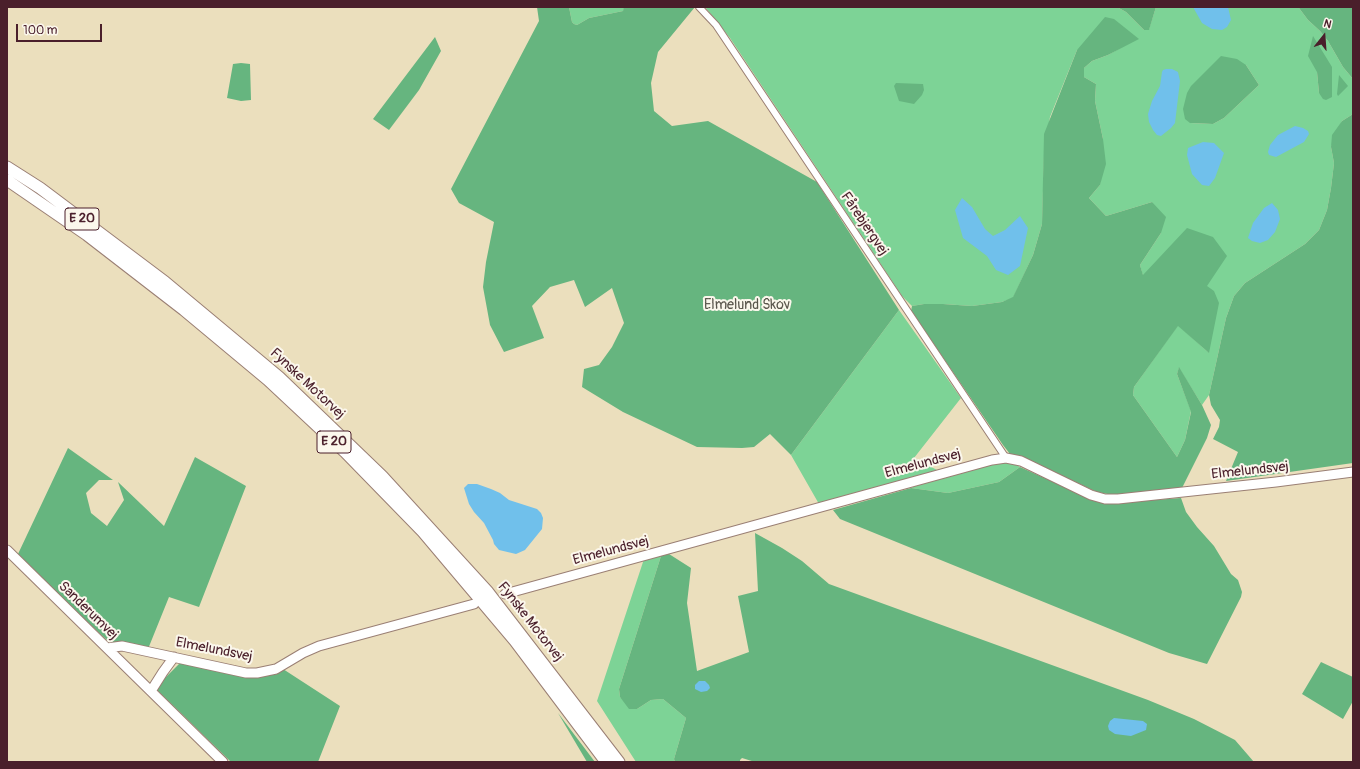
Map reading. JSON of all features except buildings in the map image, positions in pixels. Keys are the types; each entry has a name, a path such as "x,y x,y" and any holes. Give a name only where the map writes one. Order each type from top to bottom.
{"highway":[{"name":"Fynske Motorvej","path":"7,167 40,188 160,278 279,377 376,470 488,592 619,762"},
{"name":"Fynske Motorvej","path":"7,180 87,235 184,310 268,380 345,452 423,532 515,641 606,762"}],"street":[{"name":"Fårebjergvej","path":"699,7 716,24 1006,458"},
{"name":"Elmelundsvej","path":"505,594 992,460 1006,458 1027,464 1091,495 1112,499 1260,484 1353,472"},
{"name":"Sanderumvej","path":"7,550 223,762"},
{"name":"Elmelundsvej","path":"107,648 122,646 246,673 267,672 276,669 303,653 319,646 474,604"},
{"path":"151,691 174,657"}],"green space":[{"name":"Elmelund Skov","path":"537,7 569,7 572,22 577,25 589,18 623,11 624,7 695,7 658,52 651,83 654,111 672,126 708,121 817,182 899,310 791,455 770,434 754,447 697,447 623,412 582,387 584,369 599,365 612,347 624,323 612,288 585,307 574,280 550,287 532,306 544,338 504,352 490,325 483,287 486,262 494,222 459,203 451,189 539,21"},
{"path":"569,7 624,7 624,9 623,11 589,18 577,25 572,22"},
{"path":"705,7 1117,7 1126,12 1144,30 1149,29 1156,7 1300,7 1299,8 1308,20 1328,41 1343,67 1353,79 1353,114 1342,121 1331,147 1334,163 1331,188 1327,210 1319,230 1305,244 1245,283 1234,296 1226,318 1209,395 1202,405 1179,368 1177,374 1191,411 1185,440 1177,457 1133,395 1134,387 1178,325 1209,353 1143,276 1140,265 1161,233 1152,202 1106,216 1089,198 1100,185 1103,139 1095,101 1096,84 1084,77 1084,68 1092,61 1108,55 1138,38 1077,50 1050,117 1044,156 1042,224 1033,255 1013,298 1002,302 972,306 924,304 912,306 902,296 730,38","holes":["1246,65 1259,85 1224,118 1213,124 1190,123","1332,67 1332,97 1319,93 1317,72"]},
{"path":"1117,7 1156,7 1149,30 1144,30 1126,12"},
{"path":"1353,7 1353,79 1343,67 1328,41 1308,20 1299,8"},
{"path":"1105,17 1114,19 1139,39 1108,55 1092,61 1084,68 1084,77 1096,84 1095,101 1103,139 1106,164 1100,185 1089,198 1106,216 1152,202 1166,217 1161,233 1140,265 1143,275 1187,228 1213,237 1227,256 1207,286 1214,291 1219,303 1209,353 1178,326 1134,387 1133,395 1177,457 1185,440 1191,412 1177,374 1179,367 1202,405 1211,425 1207,438 1182,488 1113,495 1097,492 1030,461 1010,454 911,311 912,306 924,304 972,306 1002,302 1013,297 1033,255 1042,224 1044,134 1077,50"},
{"path":"1313,36 1332,67 1332,97 1326,100 1323,99 1319,93 1317,72 1308,56"},
{"path":"435,37 441,51 419,90 389,130 373,119"},
{"path":"1221,56 1237,59 1246,65 1259,85 1224,118 1213,124 1190,123 1185,119 1183,109 1187,93 1191,86"},
{"path":"233,64 250,64 251,100 241,101 227,98"},
{"path":"1339,75 1348,86 1338,96 1337,94"},
{"path":"896,83 923,84 924,90 922,95 914,104 899,101 894,86"},
{"path":"1353,114 1353,463 1226,481 1238,452 1213,439 1219,427 1220,420 1211,405 1209,395 1226,318 1234,296 1245,283 1305,244 1319,230 1327,210 1331,188 1334,163 1331,147 1332,135 1342,121"},
{"path":"899,310 961,398 914,458 937,470 819,504 791,455"},
{"path":"68,448 113,480 99,480 86,493 91,513 107,526 124,500 118,482 164,526 195,457 246,486 199,607 169,597 148,649 108,641 55,592 18,554"},
{"path":"1004,462 1015,464 1020,467 999,482 948,493 911,488 931,479 987,464"},
{"path":"1020,467 1093,500 1126,502 1181,498 1186,512 1214,546 1231,574 1238,580 1242,592 1241,597 1207,664 1169,653 840,519 833,510 911,488 948,493 999,482"},
{"path":"755,533 802,561 829,584 1148,700 1194,719 1235,740 1254,762 755,762 742,758 740,762 675,762 674,759 686,718 663,699 651,700 637,709 629,709 620,697 619,689 661,556 669,554 691,568 687,603 697,671 749,652 738,596 758,591"},
{"path":"661,556 619,689 620,697 637,709 651,700 663,699 686,718 674,759 675,762 636,762 597,701 644,559"},
{"path":"1321,662 1353,677 1353,701 1343,719 1302,694"},
{"path":"180,663 251,677 283,669 340,706 318,762 231,762 155,688"},
{"path":"558,713 595,762 587,762"}],"water":[{"path":"1193,7 1228,7 1231,20 1227,27 1222,30 1212,29 1202,23"},
{"path":"1166,69 1172,69 1178,72 1180,81 1175,123 1161,136 1157,135 1153,130 1149,122 1148,114 1152,101 1160,86 1162,72"},
{"path":"1295,126 1308,131 1309,134 1304,142 1276,157 1269,155 1268,152 1270,145 1278,135"},
{"path":"1203,142 1214,143 1224,153 1215,178 1209,186 1202,185 1192,174 1187,155 1188,148"},
{"path":"962,198 972,207 985,229 993,236 1005,230 1020,216 1028,228 1020,266 1008,275 996,270 987,256 963,238 955,210"},
{"path":"1272,203 1278,210 1280,219 1275,232 1268,240 1260,243 1252,241 1248,238 1253,223 1264,208"},
{"path":"468,484 477,484 491,489 500,493 509,500 537,509 541,513 543,518 542,529 525,550 516,554 499,550 494,544 484,523 469,504 464,488"},
{"path":"699,681 705,681 710,688 707,691 701,692 695,689 695,685"},
{"path":"1114,718 1143,721 1147,724 1146,730 1131,736 1115,734 1109,730 1108,726 1110,721"}]}
